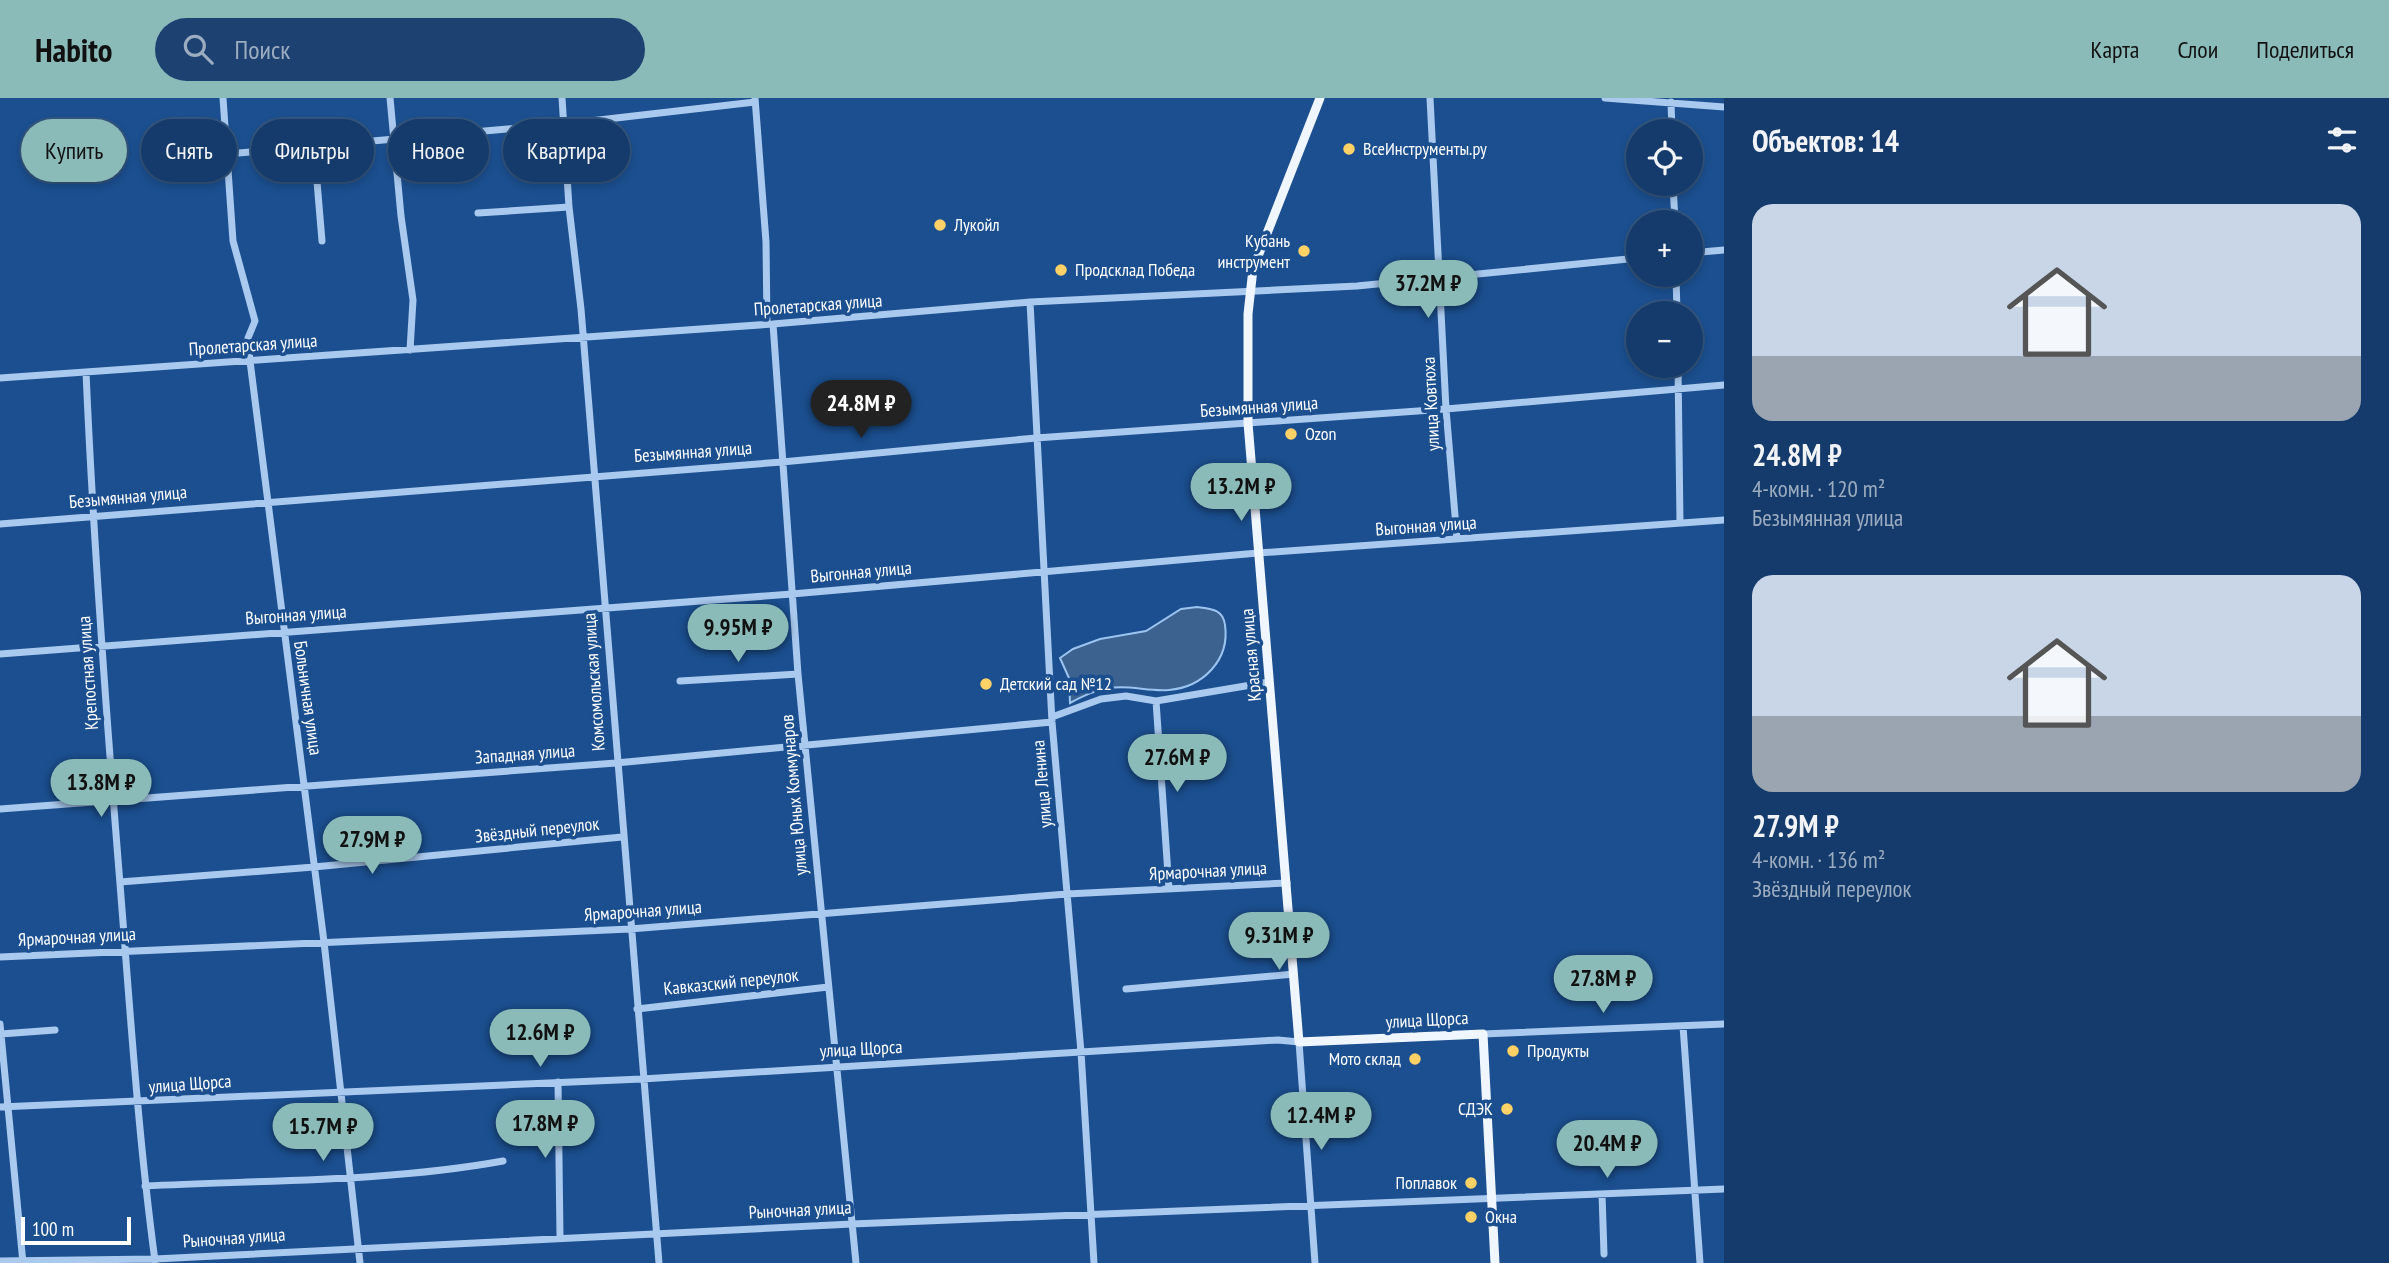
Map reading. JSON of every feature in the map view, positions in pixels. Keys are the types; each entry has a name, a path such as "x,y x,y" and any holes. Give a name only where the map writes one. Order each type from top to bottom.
{"main road":[{"name":"Красная улица","path":"1299,1042 1248,423 1249,290 1254,268 1320,98"},
{"name":"улица Щорса","path":"1299,1042 1483,1034"},
{"path":"1483,1034 1495,1263"}],"street":[{"name":"Больничная улица","path":"223,98 224,119"},
{"path":"390,98 392,119"},
{"name":"Комсомольская улица","path":"562,98 564,119"},
{"name":"улица Ковтюха","path":"1430,98 1446,410 1457,539"},
{"path":"1605,98 1724,107"},
{"path":"604,119 755,100"},
{"name":"улица Юных Коммунаров","path":"755,100 798,674 856,1263"},
{"path":"1671,102 1672,119"},
{"name":"Больничная улица","path":"229,182 233,241 255,321 248,338 250,361 324,942 359,1263"},
{"path":"317,182 322,241"},
{"path":"399,182 413,300 410,350"},
{"name":"Комсомольская улица","path":"567,182 659,1263"},
{"path":"478,213 569,207"},
{"path":"1703,252 1724,250"},
{"name":"Пролетарская улица","path":"0,377 770,324 1030,302 1357,286 1626,259"},
{"name":"улица Ленина","path":"1030,302 1052,720 1081,1052 1094,1263"},
{"name":"Крепостная улица","path":"86,372 92,515 123,950 145,1185 155,1261"},
{"path":"1678,378 1680,523"},
{"name":"Безымянная улица","path":"0,524 782,462 1036,438 1446,410 1724,385"},
{"name":"Выгонная улица","path":"0,654 792,594 1258,553 1724,520"},
{"path":"680,681 798,674"},
{"name":"Западная улица","path":"0,808 616,763 805,745 1052,720 1101,699 1126,696 1156,701 1269,682"},
{"path":"1156,701 1169,889"},
{"name":"Звёздный переулок","path":"120,882 314,867 622,837"},
{"name":"Ярмарочная улица","path":"0,957 630,929 1067,894 1287,883"},
{"path":"1126,989 1294,974"},
{"name":"Кавказский переулок","path":"637,1009 828,987"},
{"path":"0,1024 23,1262"},
{"name":"улица Щорса","path":"1483,1034 1724,1024"},
{"path":"1683,1026 1700,1263"},
{"path":"1,1039 55,1030"},
{"name":"улица Щорса","path":"0,1107 137,1103 341,1090 642,1079 1278,1040 1299,1042"},
{"name":"Красная улица","path":"1299,1042 1315,1263"},
{"path":"558,1082 560,1237"},
{"path":"145,1185 350,1176 469,1167 503,1161"},
{"name":"Рыночная улица","path":"0,1261 224,1259 358,1246 1724,1189"},
{"path":"1602,1194 1604,1254"}],"water":[{"path":"1197,607 1219,613 1225,625 1223,650 1212,670 1203,677 1193,684 1169,690 1125,687 1105,689 1070,703 1069,678 1060,658 1073,649 1100,639 1146,631 1181,609"}],"place":[{"name":"ВсеИнструменты.ру","path":"1349,149"},
{"name":"Лукойл","path":"940,225"},
{"name":"Кубань инструмент","path":"1304,251"},
{"name":"Продсклад Победа","path":"1061,270"},
{"name":"Ozon","path":"1291,434"},
{"name":"Детский сад №12","path":"986,684"},
{"name":"Продукты","path":"1513,1051"},
{"name":"Мото склад","path":"1415,1059"},
{"name":"СДЭК","path":"1507,1109"},
{"name":"Поплавок","path":"1471,1183"},
{"name":"Окна","path":"1471,1217"}]}
